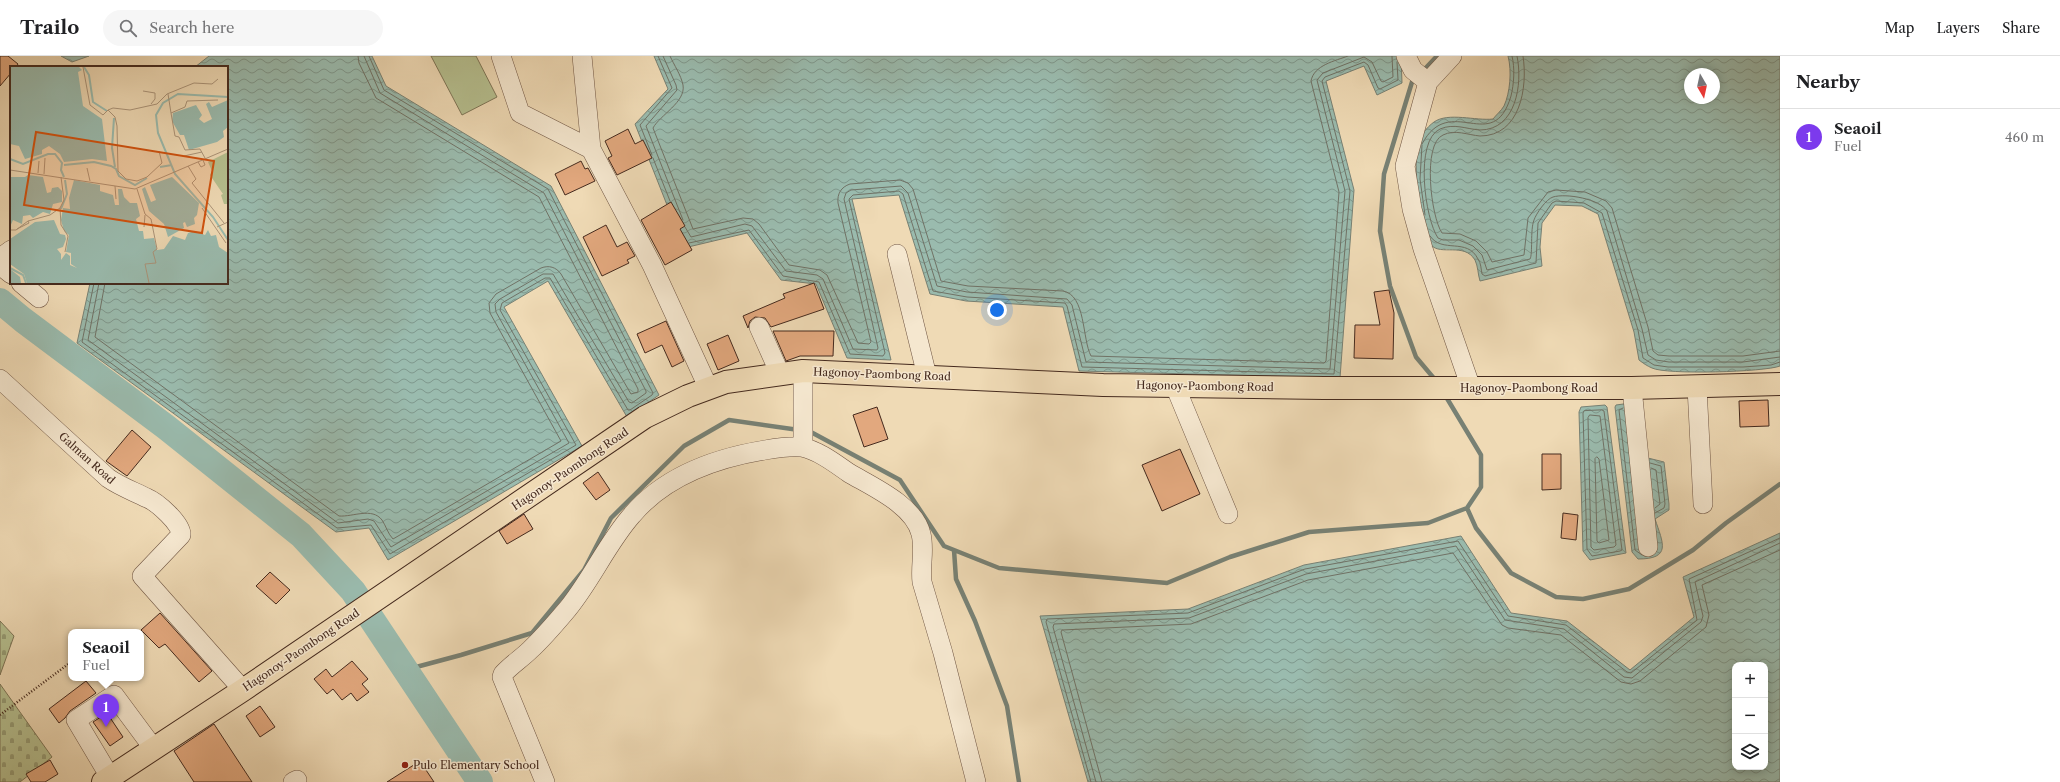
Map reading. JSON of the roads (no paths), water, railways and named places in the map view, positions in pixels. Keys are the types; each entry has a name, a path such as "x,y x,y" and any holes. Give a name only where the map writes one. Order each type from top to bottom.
{"main road":[{"name":"Hagonoy-Paombong Road","path":"106,780 243,690 319,637 662,407 708,387 726,382 803,371 1103,385 1175,386 1465,389 1632,388 1780,384"}],"street":[{"path":"501,56 520,113 592,149"},
{"path":"582,56 592,149 652,265 708,387"},
{"path":"1452,56 1418,72 1404,166 1412,210 1465,389"},
{"path":"0,258 10,251"},
{"path":"897,254 927,376"},
{"path":"0,265 10,273"},
{"path":"22,284 39,298"},
{"path":"759,328 780,374"},
{"path":"803,371 803,433 838,466 903,507 914,517 921,533 923,549 920,572 922,582 943,652 976,782"},
{"name":"Galman Road","path":"0,378 108,478 119,486 156,503 182,530 181,535 142,576 243,690"},
{"path":"1175,386 1228,514"},
{"path":"1697,386 1703,504"},
{"path":"1632,388 1648,547"},
{"path":"545,782 502,677 504,674 531,649 566,612 631,516 647,499 682,476 722,459 771,449 803,433"},
{"path":"106,780 76,720 114,696 154,749"}],"water":[{"path":"61,56 89,56 72,62"},
{"path":"209,56 372,56 386,86 551,186 659,395 627,417 548,281 504,307 582,446 388,560 369,528 336,532 77,343 90,284 228,284 228,66 196,66"},
{"path":"654,56 1401,56 1402,83 1377,95 1364,66 1326,81 1354,190 1340,378 1079,371 1063,307 966,301 930,294 899,195 852,199 891,360 847,358 816,284 781,280 747,233 684,248 635,124 668,89"},
{"path":"1508,56 1780,56 1780,366 1756,370 1695,372 1661,370 1652,368 1639,360 1634,332 1598,214 1582,206 1555,205 1542,223 1540,247 1542,266 1480,281 1476,262 1470,255 1459,250 1435,248 1431,245 1423,226 1418,196 1416,166 1419,141 1429,126 1440,119 1454,117 1493,119 1503,108 1508,95 1510,68"},
{"path":"1631,403 1644,457 1664,462 1669,504 1669,510 1655,519 1662,542 1660,553 1649,558 1638,559 1632,552 1615,407 1616,405"},
{"path":"1605,405 1607,407 1626,553 1590,560 1583,551 1579,412 1581,407"},
{"path":"1780,533 1780,782 1088,782 1040,616 1188,609 1304,565 1461,536 1511,613 1567,621 1630,670 1694,617 1683,577"}],"waterway":[{"path":"1422,72 1437,56"},
{"path":"1416,78 1412,82 1384,174 1380,231 1390,286 1416,357 1437,382"},
{"path":"0,301 23,320 166,427 301,535 353,591 480,782"},
{"path":"809,431 900,480 944,546 999,568 1167,583 1230,557 1309,532 1428,523 1467,508 1481,487 1481,455 1445,395"},
{"path":"405,670 461,655 532,633 584,570 611,518 684,446 729,420 799,430"},
{"path":"1467,508 1476,528 1511,573 1556,597 1583,599 1629,589 1693,550 1726,523 1780,484"},
{"path":"954,550 956,579 975,621 1007,706 1019,782"}],"place":[{"name":"Seaoil","path":"106,727"},
{"name":"Pulo Elementary School","path":"405,765"}]}
